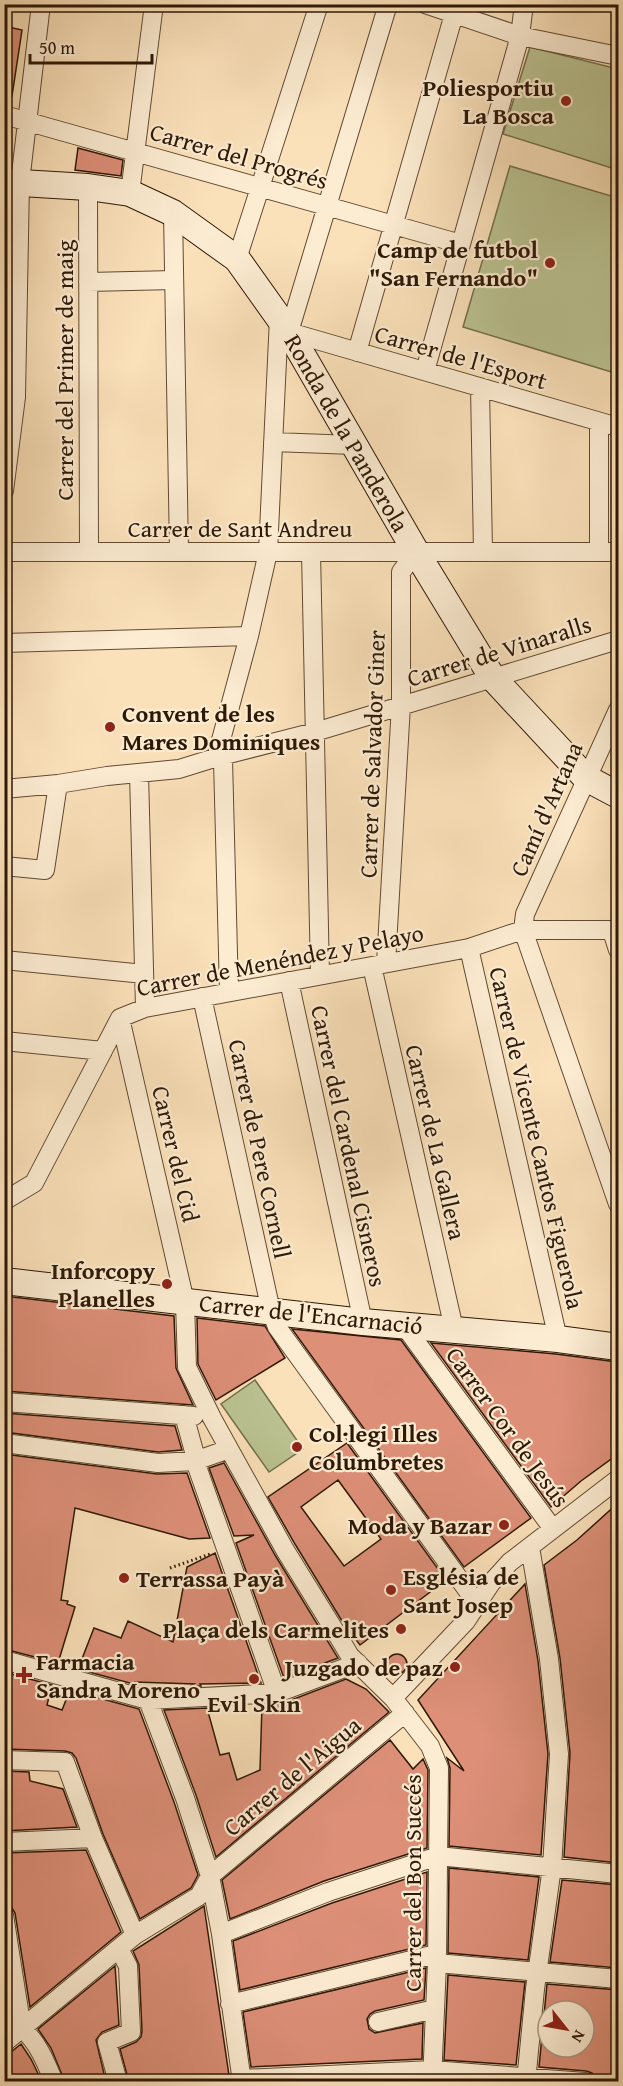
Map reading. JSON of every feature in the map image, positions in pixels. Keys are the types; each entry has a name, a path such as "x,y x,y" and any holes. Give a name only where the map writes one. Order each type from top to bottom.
{"street":[{"path":"4,491 10,398 12,182 27,121 41,4"},
{"path":"130,193 154,4"},
{"path":"237,259 319,4"},
{"path":"229,992 223,760 218,751 249,636 268,552 273,442 284,325 327,206 388,4"},
{"path":"425,4 520,36 618,56"},
{"path":"425,371 520,36 524,4"},
{"path":"357,352 454,14"},
{"name":"Carrer del Progrés","path":"4,115 461,244"},
{"name":"Ronda de la Panderola","path":"12,182 88,187 130,193 172,213 237,259 284,325 416,552 492,677 586,778 618,795"},
{"name":"Carrer del Primer de maig","path":"88,187 89,552"},
{"path":"172,213 179,552"},
{"path":"88,282 174,280"},
{"name":"Carrer de l'Esport","path":"284,325 357,352 618,427"},
{"path":"480,387 483,552"},
{"path":"599,422 599,552"},
{"path":"273,442 354,445"},
{"name":"Carrer de Sant Andreu","path":"4,552 618,552"},
{"path":"311,552 320,975"},
{"name":"Carrer de Salvador Giner","path":"379,964 401,705 401,572 416,552"},
{"path":"4,643 249,636"},
{"name":"Carrer de Vinaralls","path":"4,789 179,769 315,732 618,640"},
{"name":"Camí d'Artana","path":"523,930 525,914 618,710"},
{"path":"140,772 145,1008"},
{"path":"4,866 45,870 58,784"},
{"path":"523,930 618,1204"},
{"name":"Carrer de Menéndez y Pelayo","path":"4,1202 34,1182 120,1018 145,1008 469,948 523,930 615,930"},
{"path":"615,930 618,950"},
{"name":"Carrer de Vicente Cantos Figuerola","path":"469,948 558,1339"},
{"path":"4,960 144,974"},
{"name":"Carrer de La Gallera","path":"379,964 454,1329"},
{"name":"Carrer del Cardenal Cisneros","path":"289,981 363,1322"},
{"name":"Carrer de Pere Cornell","path":"202,997 271,1311 277,1327 478,1605"},
{"name":"Carrer del Cid","path":"120,1018 185,1302 187,1367 229,1449"},
{"path":"4,1041 103,1051"},
{"name":"Carrer de l'Encarnació","path":"4,1281 363,1322 558,1339 618,1347"},
{"name":"Carrer Cor de Jesús","path":"403,1324 553,1529"},
{"path":"4,1402 212,1418"},
{"path":"184,1415 195,1461 277,1693"},
{"path":"4,1443 158,1463 195,1461 229,1449"},
{"name":"Carrer del Bon Succés","path":"229,1449 302,1578 350,1656 405,1713 430,1746 439,1768 432,2076"},
{"path":"393,1698 466,1621 491,1583 510,1562 618,1479"},
{"path":"526,2080 552,1867 559,1754 549,1659 530,1547"},
{"path":"4,1660 148,1700 277,1693 358,1663"},
{"path":"148,1700 185,1798 210,1876 221,1934 241,2080 432,2076 585,2082"},
{"name":"Carrer de l'Aigua","path":"4,2043 135,1935 199,1896 210,1876 405,1713"},
{"path":"4,1760 64,1762 93,1838 135,1935"},
{"path":"4,1842 93,1838"},
{"path":"221,1934 328,1892 438,1856 618,1874"},
{"path":"4,1915 22,2029 33,2042 54,2082"},
{"path":"118,2082 107,2042 131,2032 128,1966 119,1949"},
{"path":"230,2004 436,1958 538,1972 618,1979"},
{"path":"378,2022 435,2009"}],"path":[{"path":"170,1568 226,1550"}],"green space":[{"name":"Poliesportiu La Bosca","path":"530,47 618,69 618,170 503,134"},
{"name":"Camp de futbol \"San Fernando\"","path":"510,166 618,198 618,374 463,327"},
{"path":"255,1380 303,1449 269,1472 221,1404"}],"building":[{"path":"4,26 22,30 12,96 4,96"},
{"path":"78,148 123,160 121,176 75,170"},
{"path":"4,1296 174,1316 176,1368 193,1405 4,1391"},
{"path":"197,1318 265,1326 285,1358 216,1400 198,1364"},
{"path":"292,1329 401,1340 531,1518 464,1567"},
{"path":"431,1343 617,1362 618,1454 551,1507"},
{"path":"4,1413 175,1426 182,1450 158,1452 4,1432"},
{"path":"347,1443 446,1580 360,1645 342,1621 268,1497","holes":["338,1480 381,1539 344,1566 301,1507"]},
{"path":"4,1454 157,1474 187,1473 210,1538 189,1539 75,1508 61,1600 68,1601 67,1604 75,1607 58,1663 4,1649"},
{"path":"224,1463 275,1555 338,1658 284,1678 236,1543 254,1535 234,1536 209,1468"},
{"path":"618,1503 618,1863 564,1857 570,1753 560,1658 544,1565 577,1540"},
{"path":"215,1553 261,1683 191,1686 194,1684 135,1682 137,1685 78,1669 94,1628 121,1638 128,1621 173,1642 187,1567"},
{"path":"525,1584 538,1661 548,1754 541,1855 449,1846 450,1768 447,1758 464,1771 418,1700"},
{"path":"397,1654 404,1657 407,1664 404,1671 397,1674 390,1671 387,1664 390,1657"},
{"path":"4,1672 52,1685 47,1705 62,1710 70,1690 139,1709 174,1802 198,1875 191,1888 140,1919 103,1834 76,1758 72,1753 4,1749"},
{"path":"346,1679 366,1689 389,1712 216,1857 196,1795 164,1710 207,1708 220,1755 229,1753 237,1780 260,1770 262,1705 281,1704"},
{"path":"390,1740 413,1769 423,1759 428,1770 427,1848 324,1881 230,1919 222,1880"},
{"path":"4,1771 29,1772 30,1781 63,1789 77,1827 4,1831"},
{"path":"86,1850 121,1932 30,2007 15,1913 12,1908 4,1904 4,1853"},
{"path":"449,1868 539,1877 528,1960 448,1953"},
{"path":"427,1872 426,1945 240,1990 233,1941 332,1903"},
{"path":"562,1880 618,1885 618,1968 550,1962"},
{"path":"204,1906 230,2082 129,2082 120,2049 136,2042 141,2037 142,2031 139,1965 133,1951"},
{"path":"115,1966 119,2025 102,2032 96,2040 106,2082 65,2082 51,2048 38,2029"},
{"path":"426,1968 424,2000 375,2011 367,2019 369,2029 375,2033 423,2023 422,2059 251,2067 243,2012"},
{"path":"448,1975 525,1982 516,2065 444,2060"},
{"path":"547,1984 618,1990 618,2079 595,2077 586,2071 539,2067 540,2059 596,2059 596,1999 546,1999"},
{"path":"4,1990 10,2024 4,2028"},
{"path":"21,2044 42,2082 4,2082 4,2054 11,2052"}],"place":[{"name":"Poliesportiu La Bosca","path":"566,101"},
{"name":"Camp de futbol \"San Fernando\"","path":"550,263"},
{"name":"Convent de les Mares Dominiques","path":"110,727"},
{"name":"Inforcopy Planelles","path":"167,1284"},
{"name":"Col·legi Illes Columbretes","path":"297,1447"},
{"name":"Moda y Bazar","path":"504,1525"},
{"name":"Terrassa Payà","path":"124,1578"},
{"name":"Església de Sant Josep","path":"391,1590"},
{"name":"Plaça dels Carmelites","path":"401,1629"},
{"name":"Juzgado de paz","path":"455,1667"},
{"name":"Farmacia Sandra Moreno","path":"24,1675"},
{"name":"Evil Skin","path":"254,1679"}]}
